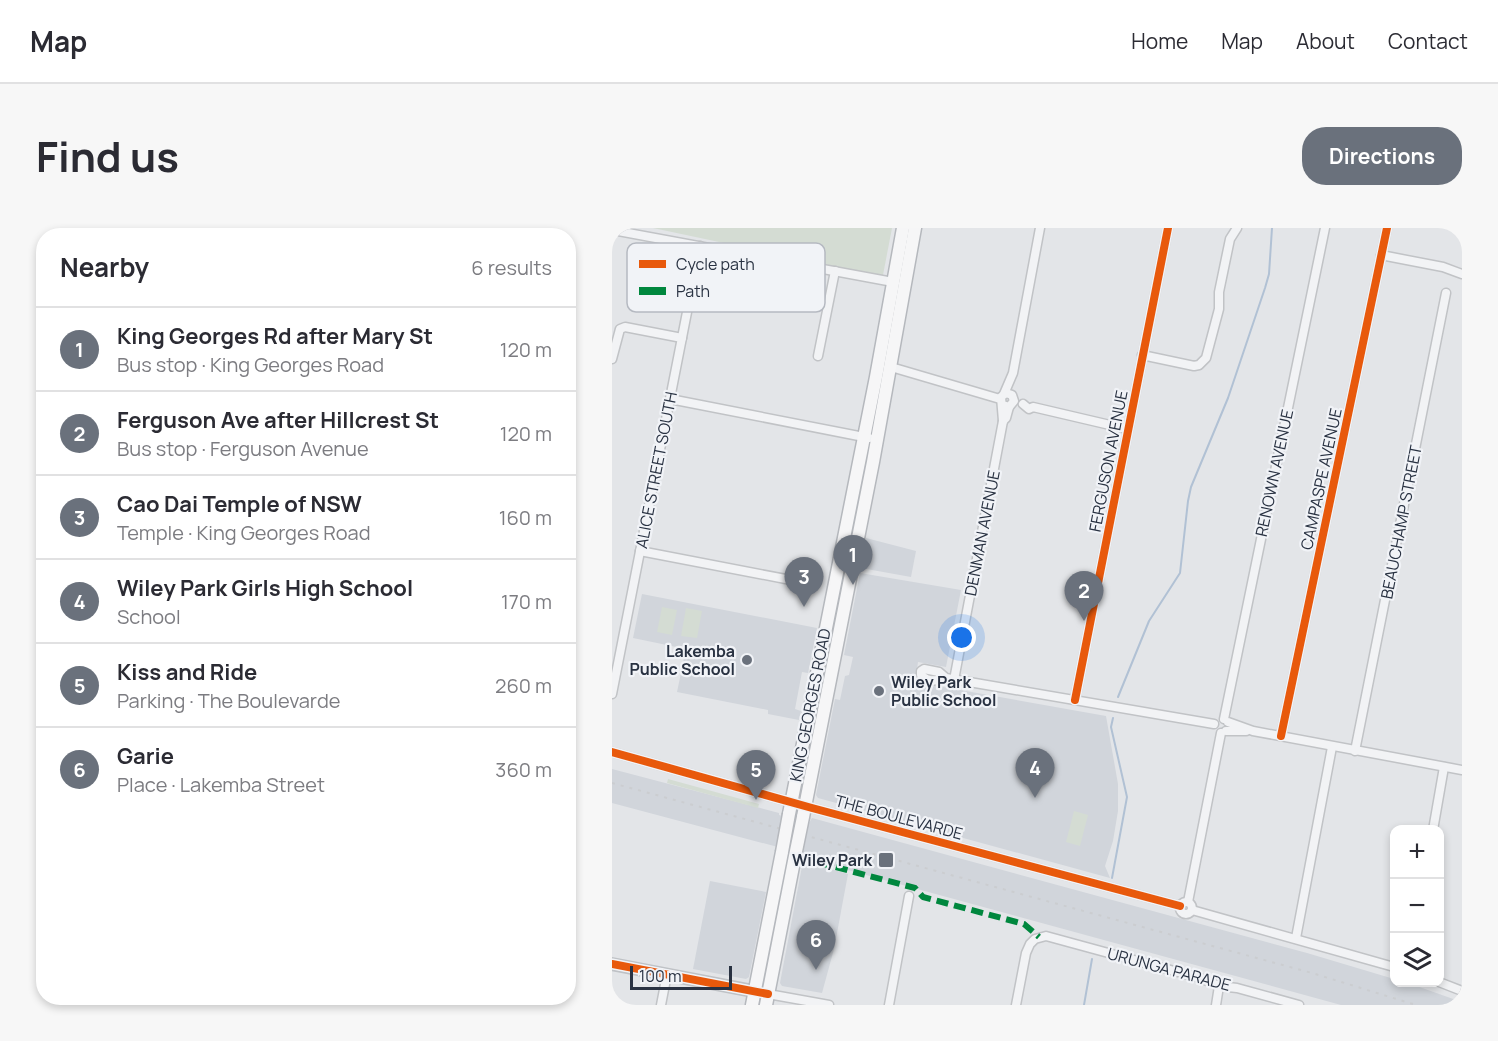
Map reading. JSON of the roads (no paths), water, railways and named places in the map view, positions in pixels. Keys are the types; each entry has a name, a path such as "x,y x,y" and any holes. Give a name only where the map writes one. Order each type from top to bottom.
{"highway":[{"name":"KING GEORGES ROAD","path":"752,1005 903,228"},
{"name":"KING GEORGES ROAD","path":"767,1000 891,367 915,228"}],"main road":[{"path":"612,964 754,992 767,1000"}],"street":[{"name":"DENMAN AVENUE","path":"1040,228 1012,373 1009,401 950,679 1075,700"},
{"name":"FERGUSON AVENUE","path":"1075,700 1167,228"},
{"path":"1142,355 1194,366 1200,365 1206,358 1219,309 1230,239 1237,228"},
{"name":"RENOWN AVENUE","path":"1187,906 1325,228"},
{"name":"CAMPASPE AVENUE","path":"1281,736 1387,228"},
{"path":"612,230 626,230 686,243"},
{"path":"1381,255 1443,267 1462,274"},
{"path":"825,270 893,282"},
{"path":"818,356 835,272"},
{"name":"BEAUCHAMP STREET","path":"1355,751 1446,293"},
{"name":"ALICE STREET SOUTH","path":"612,694 687,312"},
{"path":"612,359 620,329 625,327 682,338"},
{"path":"891,367 1009,401 1029,409 1033,407 1127,429"},
{"path":"670,399 877,439"},
{"path":"640,551 796,581"},
{"path":"1075,700 1214,724 1216,720 1225,726 1462,770"},
{"path":"1296,938 1332,747"},
{"name":"THE BOULEVARDE","path":"612,752 804,812 1187,906 1390,966"},
{"path":"1433,825 1444,767"},
{"path":"889,1005 909,896"},
{"name":"URUNGA PARADE","path":"1016,1005 1028,948 1032,941 1039,937 1050,937 1200,978 1220,986 1237,988 1299,1005"},
{"path":"661,1005 666,974"},
{"path":"1444,984 1462,991"},
{"path":"1216,1005 1220,986"},
{"path":"767,1000 829,1005"}],"waterway":[{"path":"1118,697 1149,621 1180,573 1191,487 1228,398 1265,288 1269,274 1272,228"},
{"path":"1112,878 1127,797 1111,727 1113,718"},
{"path":"1084,1005 1092,959"}],"railway":[{"path":"612,783 1312,973 1416,1005"}],"place":[{"name":"King Georges Rd after Mary St","path":"853,585"},
{"name":"Cao Dai Temple of NSW","path":"804,607"},
{"name":"Ferguson Ave after Hillcrest St","path":"1084,621"},
{"name":"Lakemba Public School","path":"747,660"},
{"name":"Wiley Park Public School","path":"879,691"},
{"name":"Wiley Park Girls High School","path":"1035,798"},
{"name":"Kiss and Ride","path":"756,800"},
{"name":"Wiley Park","path":"886,860"},
{"name":"Garie","path":"816,970"}]}
